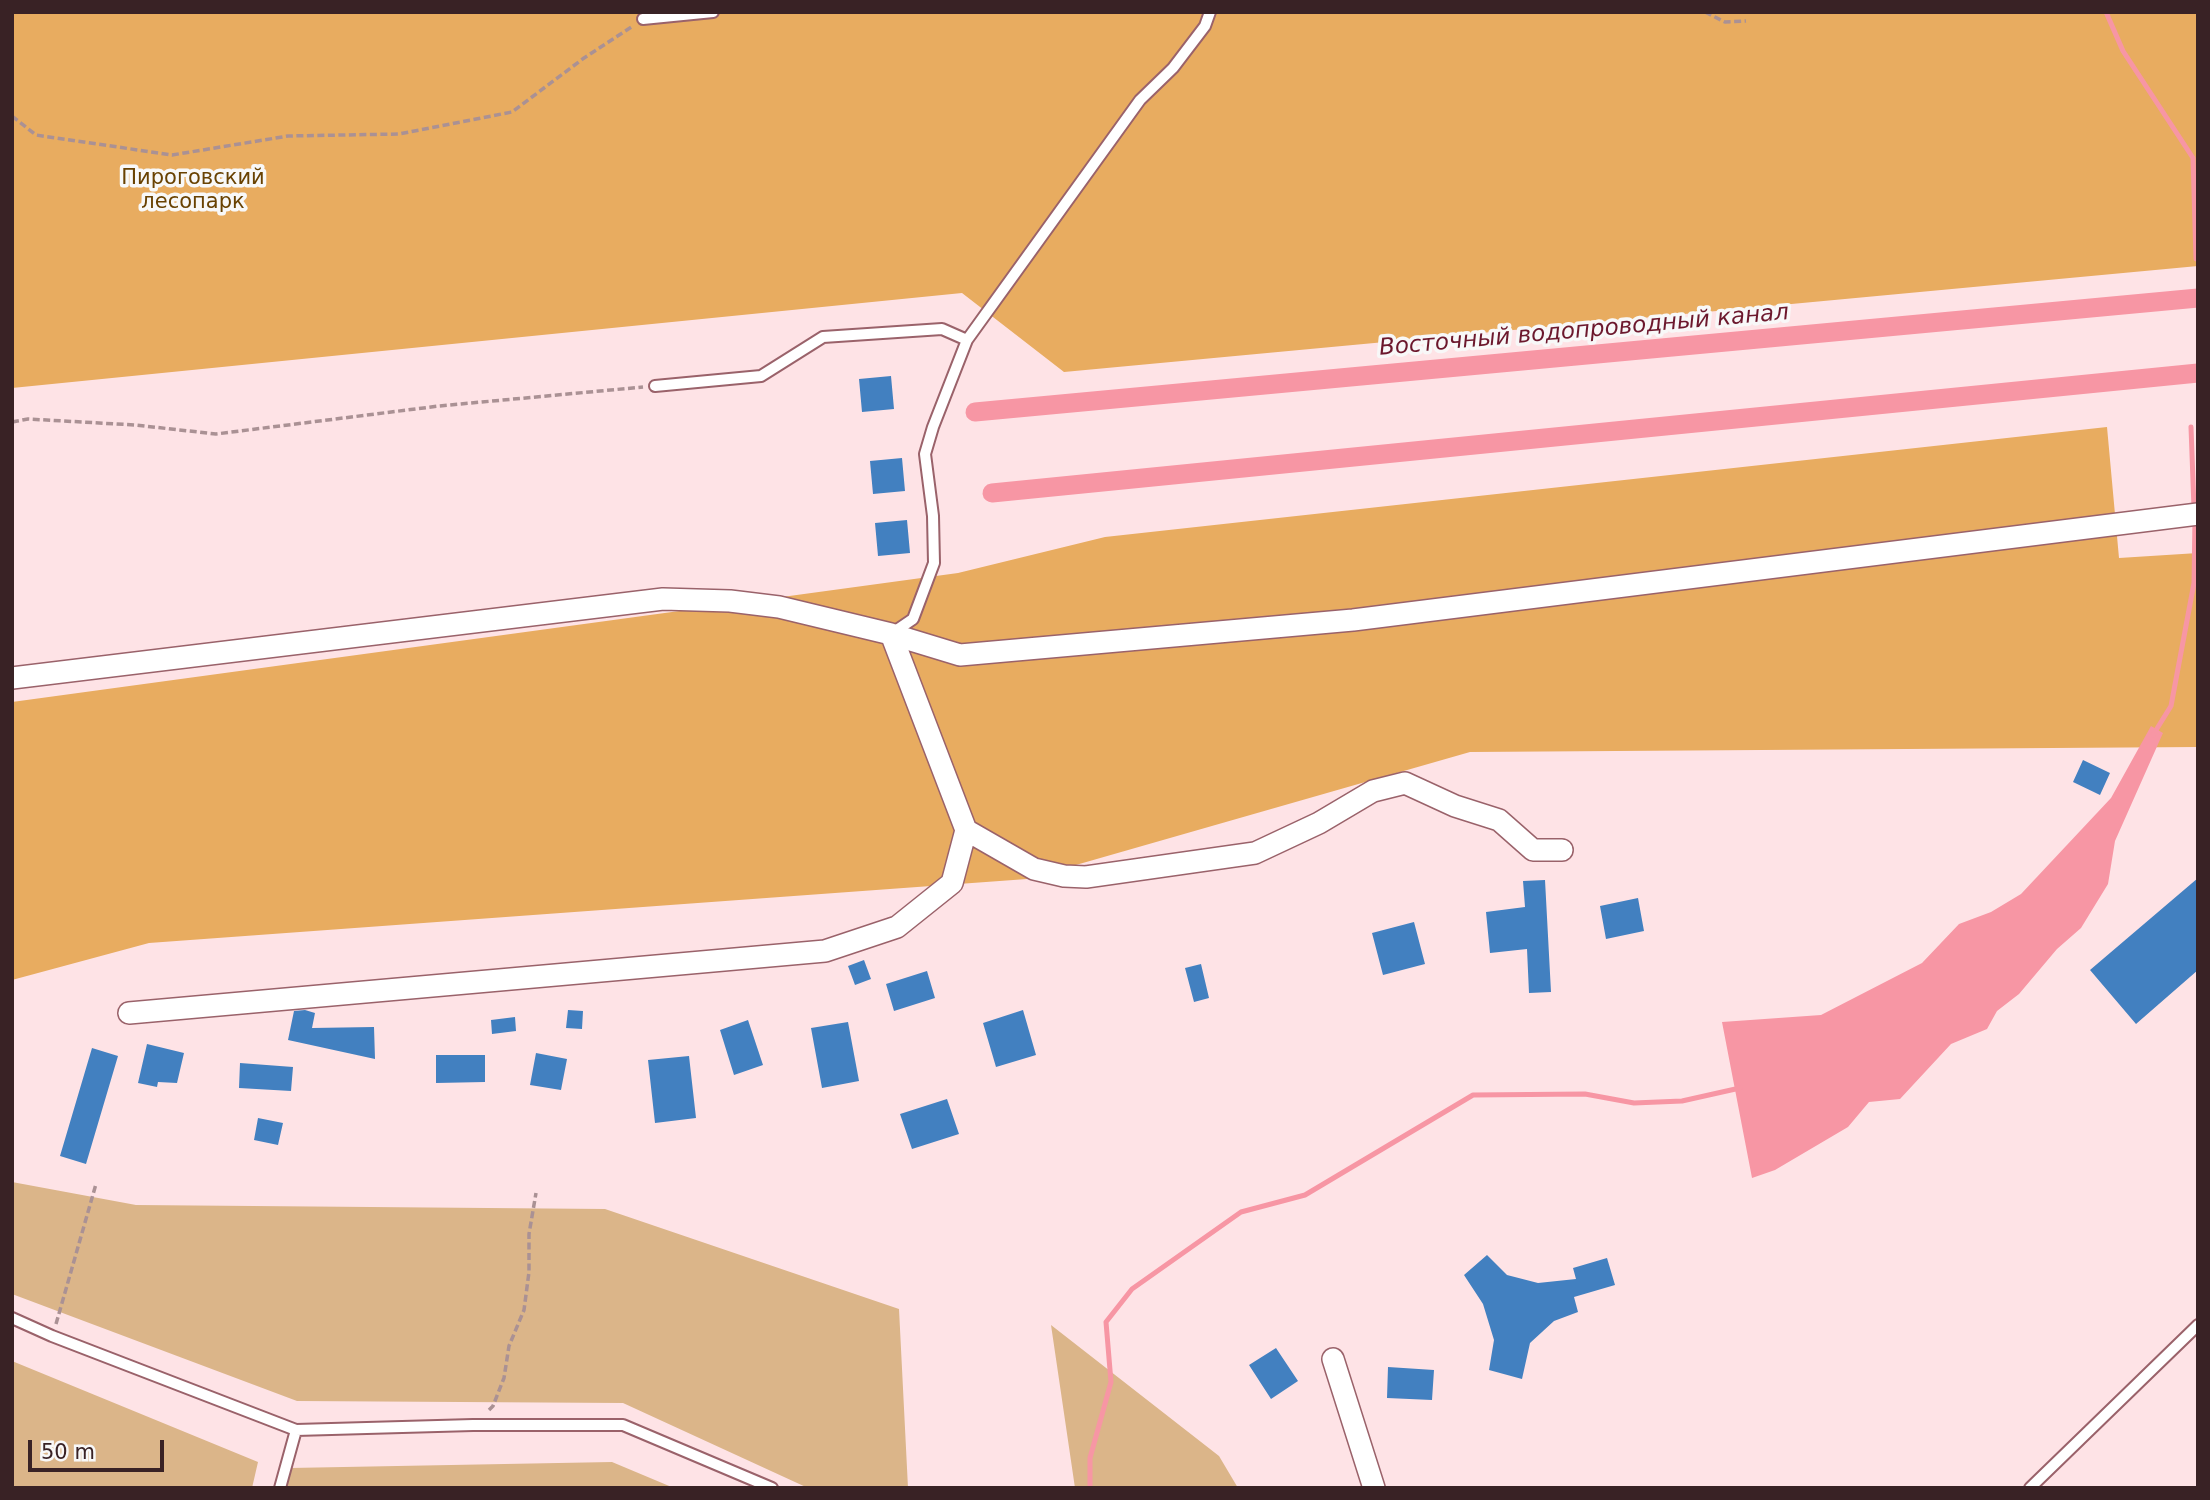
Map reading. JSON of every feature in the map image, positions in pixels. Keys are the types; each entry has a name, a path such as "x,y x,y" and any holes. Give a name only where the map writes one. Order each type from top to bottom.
{"street":[{"path":"12,678 663,599 730,601 779,607 891,634 960,655 1353,620 2188,516"},
{"path":"130,1013 825,951 897,927 952,883 966,830 891,634"},
{"path":"966,830 1034,869 1065,876 1086,877 1255,853 1320,823 1373,791 1405,783 1455,806 1499,820 1533,850 1562,850"},
{"path":"1334,1359 1374,1488"}],"lane":[{"path":"643,19 713,12"},
{"path":"891,634 913,619 934,563 933,516 925,454 967,340 1140,100 1173,68 1205,26 1210,12"},
{"path":"655,386 761,376 823,337 942,329 967,340"},
{"path":"12,1318 296,1430 473,1425 623,1425 772,1488"},
{"path":"2030,1488 2198,1325"},
{"path":"280,1488 296,1430"}],"path":[{"path":"1705,12 1725,22 1746,21"},
{"path":"12,116 36,135 172,155 288,136 399,134 512,112 584,58 643,19"},
{"path":"12,422 28,419 68,421 216,434 439,407 655,386"},
{"path":"52,1336 96,1184"},
{"path":"473,1425 493,1406 505,1378 509,1346 524,1310 529,1272 529,1234 536,1193"}],"shaded area":[{"path":"2151,726 2163,733 2115,841 2108,884 2081,928 2057,949 2019,994 1997,1011 1987,1029 1951,1044 1900,1099 1869,1102 1848,1127 1775,1170 1752,1178 1722,1022 1821,1015 1922,963 1959,924 1991,912 2021,894 2111,798"},
{"path":"12,1182 136,1205 605,1209 899,1309 908,1488 808,1488 623,1403 297,1401 12,1294"},
{"path":"1051,1325 1219,1456 1238,1488 1075,1488"},
{"path":"12,1361 258,1462 252,1488 12,1488"},
{"path":"612,1462 674,1488 286,1488 290,1468"}],"green space":[{"name":"Пироговский лесопарк","path":"12,12 2198,12 2198,266 1064,372 962,293 12,388"},
{"path":"2107,427 2119,558 2198,553 2198,747 1470,752 1027,879 149,943 12,980 12,702 958,573 1105,537"}],"building":[{"path":"891,376 894,409 862,412 859,379"},
{"path":"902,458 905,491 873,494 870,461"},
{"path":"907,520 910,553 878,556 875,523"},
{"path":"2083,760 2110,773 2100,795 2073,782"},
{"path":"2198,878 2198,970 2136,1024 2090,970"},
{"path":"1545,880 1551,992 1529,993 1527,949 1490,953 1486,912 1525,907 1523,881"},
{"path":"1638,898 1644,931 1606,939 1600,906"},
{"path":"1414,922 1425,964 1383,975 1372,933"},
{"path":"864,960 871,979 855,985 848,966"},
{"path":"1201,964 1209,998 1194,1002 1185,968"},
{"path":"927,971 935,998 894,1011 886,984"},
{"path":"568,1010 583,1011 582,1029 566,1028"},
{"path":"1023,1010 1036,1055 996,1067 983,1023"},
{"path":"294,1011 315,1013 312,1028 374,1027 375,1059 288,1040"},
{"path":"515,1017 516,1031 492,1034 491,1020"},
{"path":"748,1020 763,1065 734,1075 720,1030"},
{"path":"848,1022 859,1081 822,1088 811,1028"},
{"path":"147,1044 184,1053 177,1083 158,1082 157,1087 138,1083"},
{"path":"92,1048 118,1056 86,1164 60,1156"},
{"path":"536,1053 567,1059 561,1090 530,1085"},
{"path":"436,1055 485,1055 485,1082 436,1083"},
{"path":"689,1056 696,1118 655,1123 648,1060"},
{"path":"240,1063 293,1067 291,1091 239,1088"},
{"path":"947,1099 959,1134 912,1149 900,1114"},
{"path":"258,1118 283,1123 278,1145 254,1140"},
{"path":"1487,1255 1507,1275 1538,1283 1576,1279 1573,1268 1607,1258 1615,1285 1574,1297 1578,1312 1554,1321 1530,1343 1522,1379 1489,1370 1494,1340 1483,1304 1464,1275"},
{"path":"1276,1348 1298,1381 1271,1399 1249,1365"},
{"path":"1388,1367 1434,1370 1432,1400 1387,1398"}],"waterway":[{"path":"2106,12 2123,51 2193,158 2196,259"},
{"name":"Восточный водопроводный канал","path":"975,412 2198,298"},
{"name":"Восточный водопроводный канал","path":"992,493 2198,373"},
{"path":"2191,427 2194,508"},
{"path":"2153,735 2171,706 2194,583 2195,518"},
{"path":"1090,1488 1090,1458 1111,1382 1106,1322 1132,1289 1241,1212 1305,1195 1473,1095 1585,1094 1634,1103 1682,1101 1740,1088"}]}
